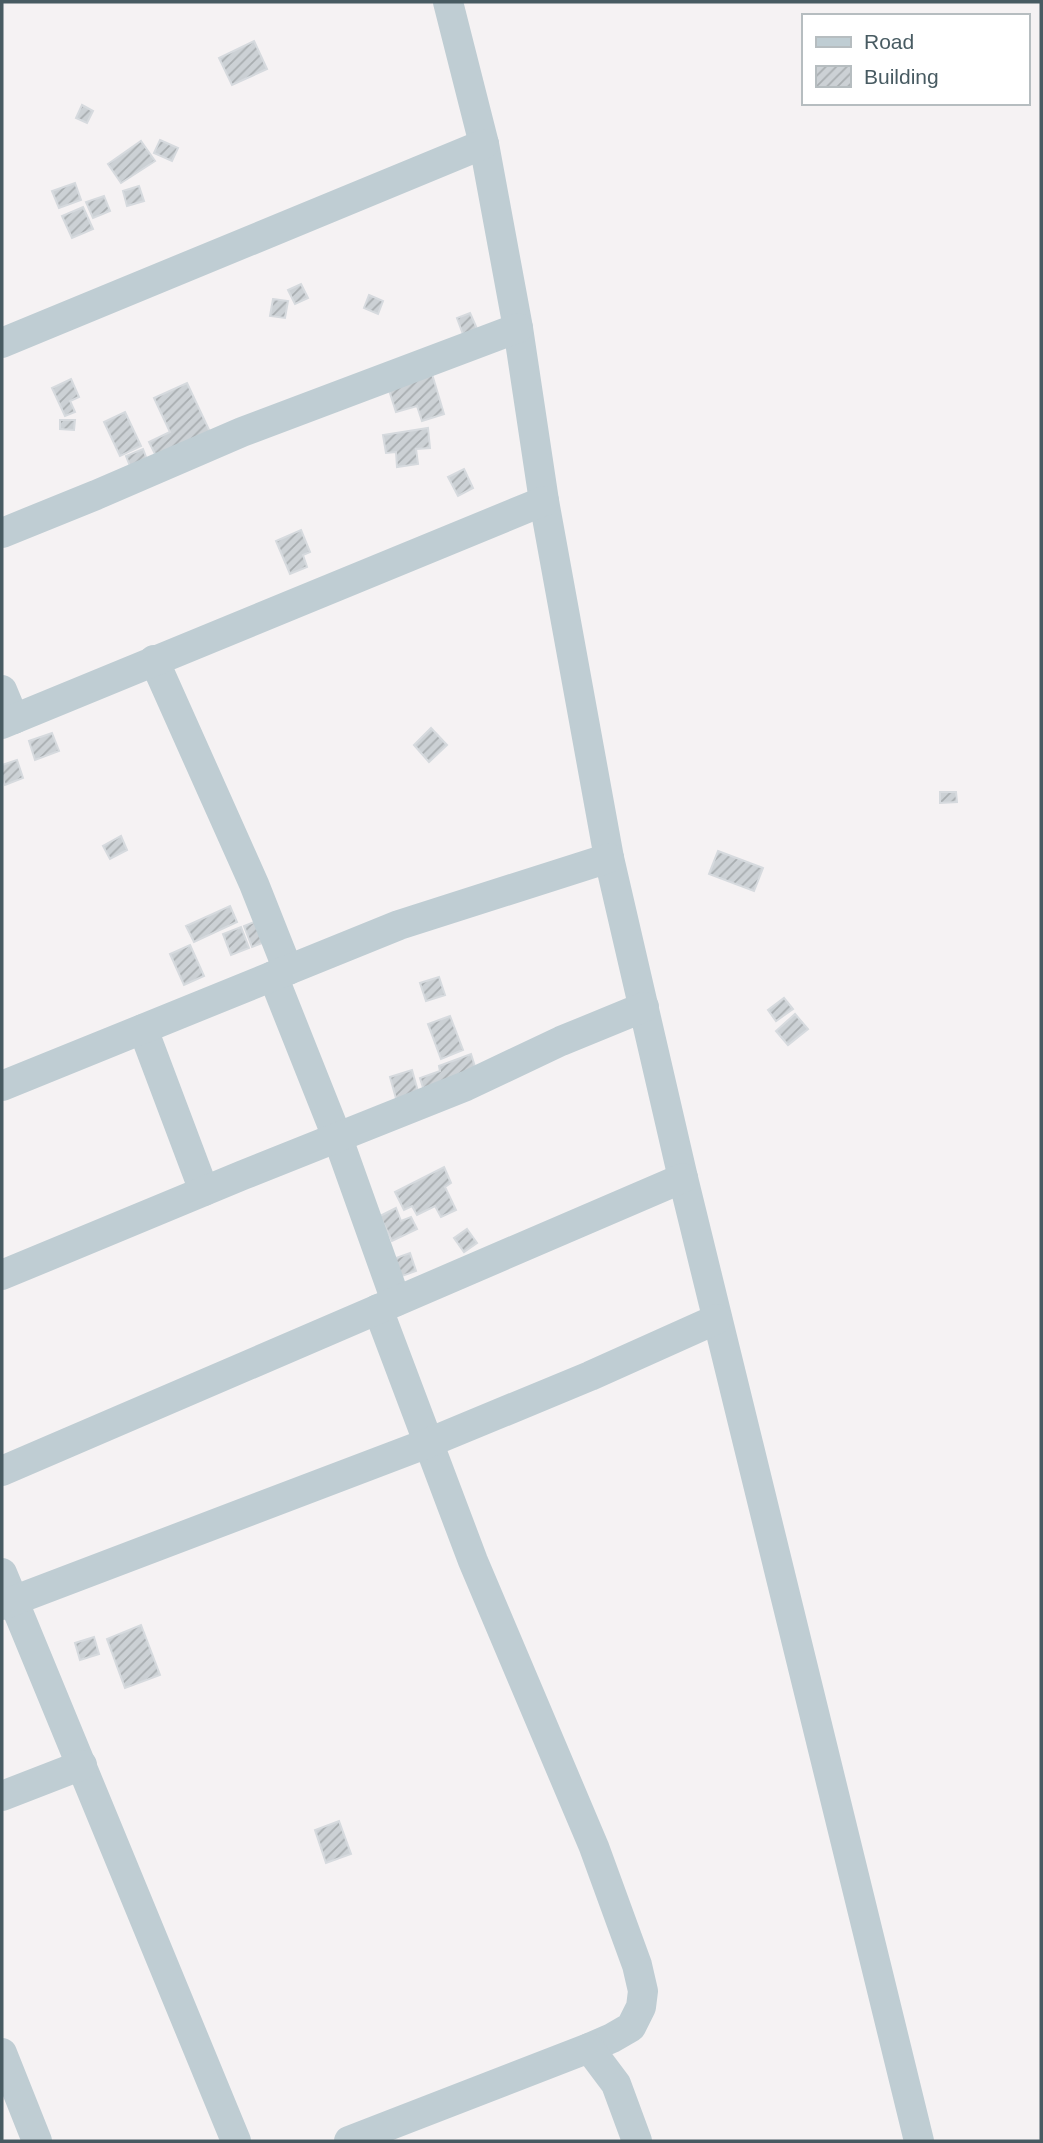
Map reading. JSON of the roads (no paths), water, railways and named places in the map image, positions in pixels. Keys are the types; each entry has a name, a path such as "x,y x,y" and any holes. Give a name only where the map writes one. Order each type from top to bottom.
{"street":[{"path":"449,2 484,144 518,328 544,501 610,858 683,1178 919,2141"},
{"path":"2,343 484,144"},
{"path":"2,533 242,432 518,328"},
{"path":"2,690 8,721 544,501"},
{"path":"154,660 254,884 337,1138 428,1443 473,1561 594,1847 637,1965 643,1991 640,2007 631,2026 612,2038 349,2141"},
{"path":"2,1086 399,925 610,858"},
{"path":"2,1275 466,1086 561,1041 644,1007"},
{"path":"143,1029 204,1191"},
{"path":"2,1471 683,1178"},
{"path":"8,1603 428,1443 590,1376 717,1319"},
{"path":"2,1573 8,1603 82,1765 236,2141"},
{"path":"2,1796 82,1765"},
{"path":"589,2048 616,2084 636,2141"},
{"path":"2,2053 37,2141"}]}
